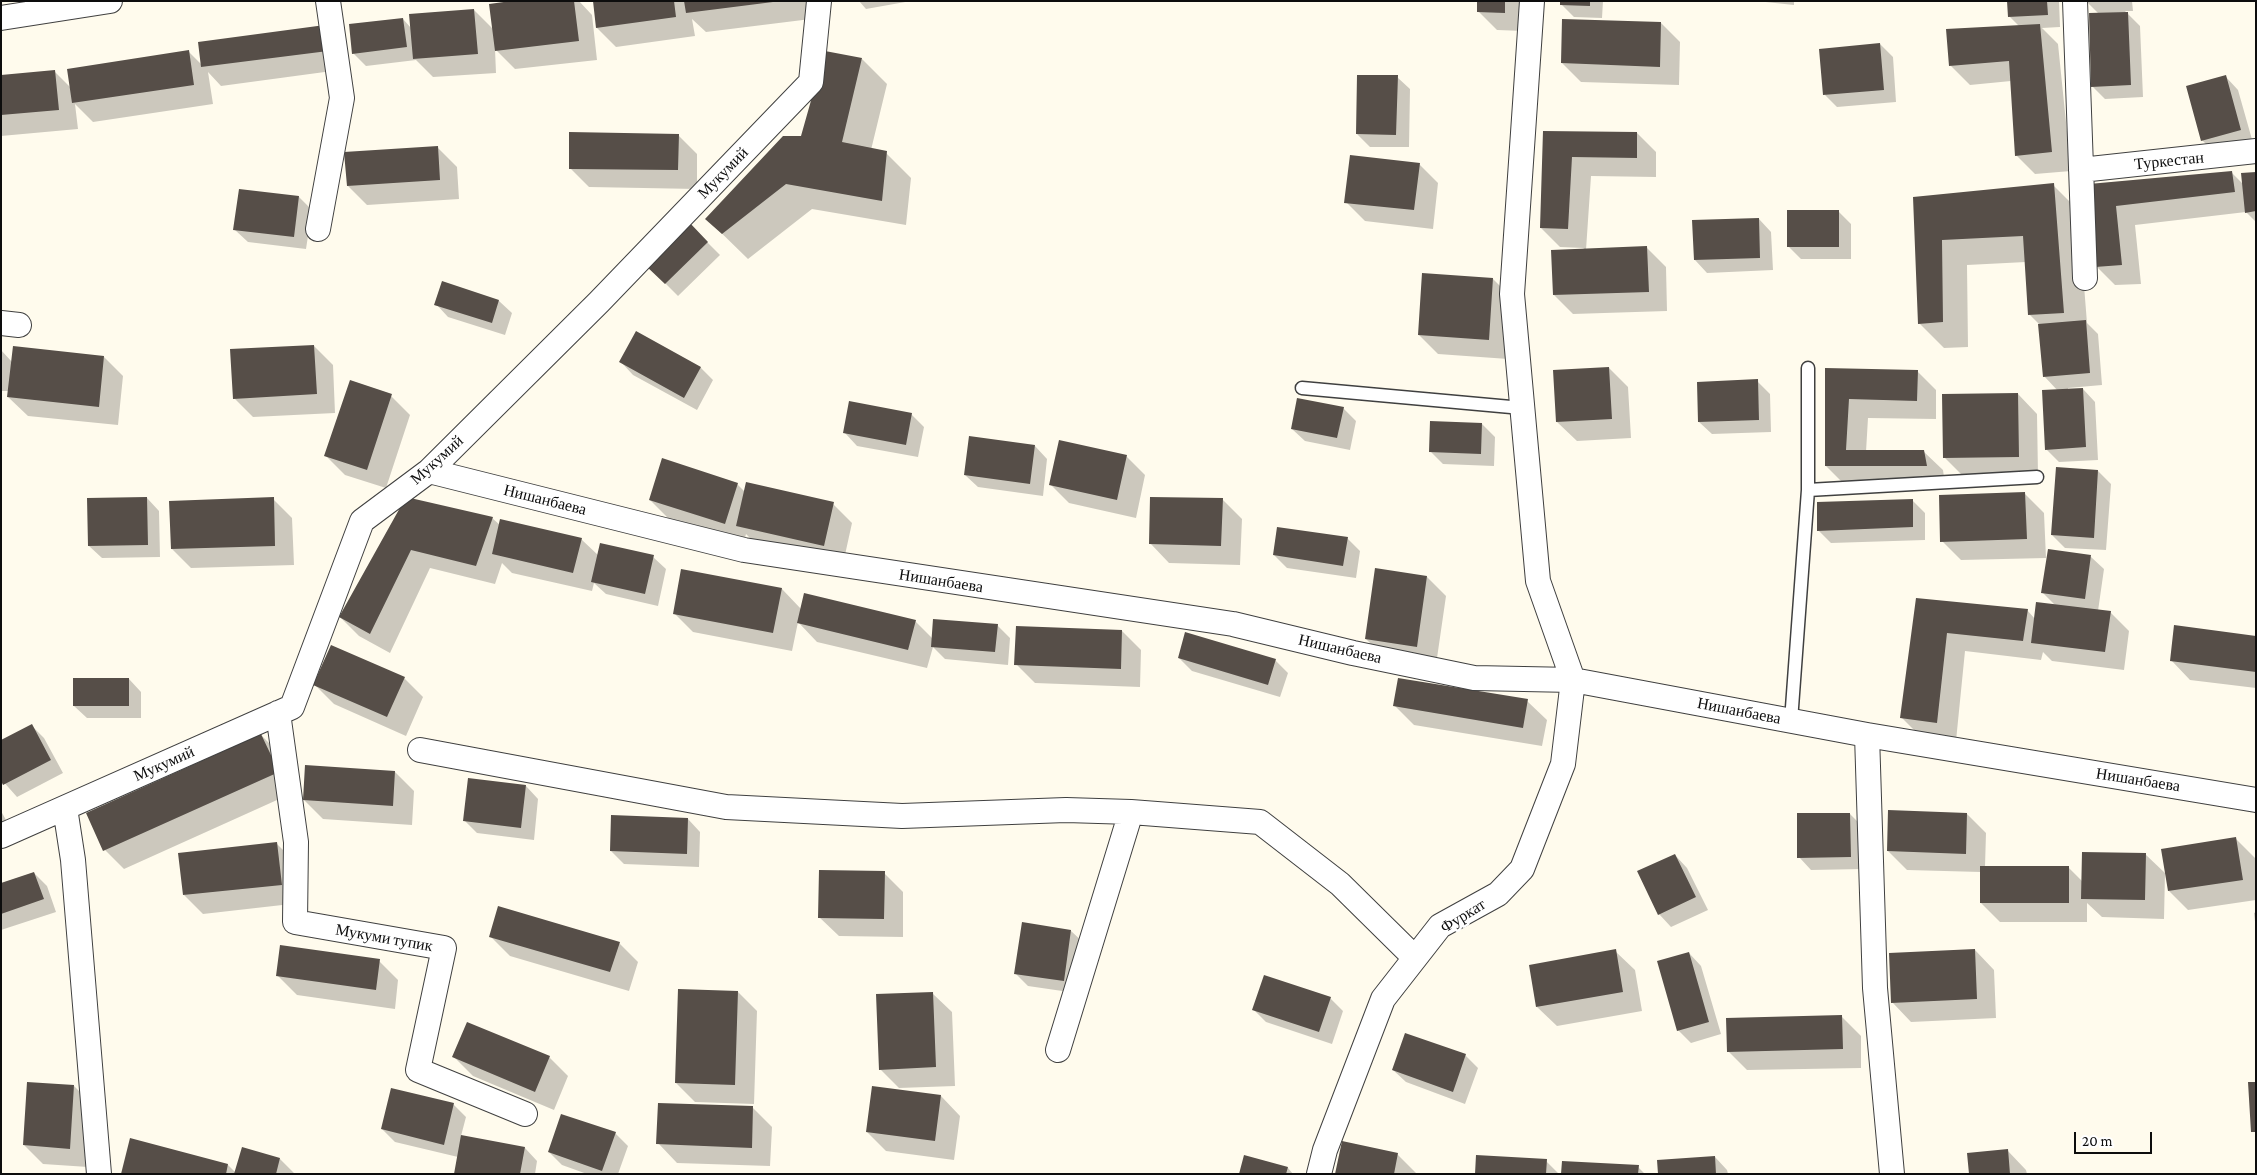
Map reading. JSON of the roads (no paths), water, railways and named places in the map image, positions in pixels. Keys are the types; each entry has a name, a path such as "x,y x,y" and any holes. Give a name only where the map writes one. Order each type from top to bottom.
{"street":[{"path":"1,18 61,5 110,1"},
{"path":"318,229 342,98 328,1"},
{"name":"Мукумий","path":"1,836 292,707 362,521 429,471 599,302 811,82 819,1"},
{"path":"1532,1 1512,294 1538,581 1573,680"},
{"path":"2075,1 2085,278"},
{"name":"Туркестан","path":"2081,170 2256,152"},
{"name":"Нишанбаева","path":"429,471 744,550 1233,624 1353,653 1474,678 1573,680 1867,735 2256,800"},
{"name":"Фуркат","path":"1319,1174 1325,1150 1383,999 1440,926 1498,894 1522,869 1563,764 1573,680"},
{"name":"Мукуми тупик","path":"278,713 296,842 295,922 444,948 418,1070 524,1114"},
{"path":"1867,735 1875,988 1892,1174"},
{"path":"420,750 726,806 902,816 1066,810 1131,812 1260,822 1340,884 1415,958"},
{"path":"66,808 73,860 99,1174"},
{"path":"1058,1050 1131,812"}],"lane":[{"path":"1791,721 1808,490 1808,368"},
{"path":"1302,388 1522,408"},
{"path":"1808,490 2038,477"}]}
